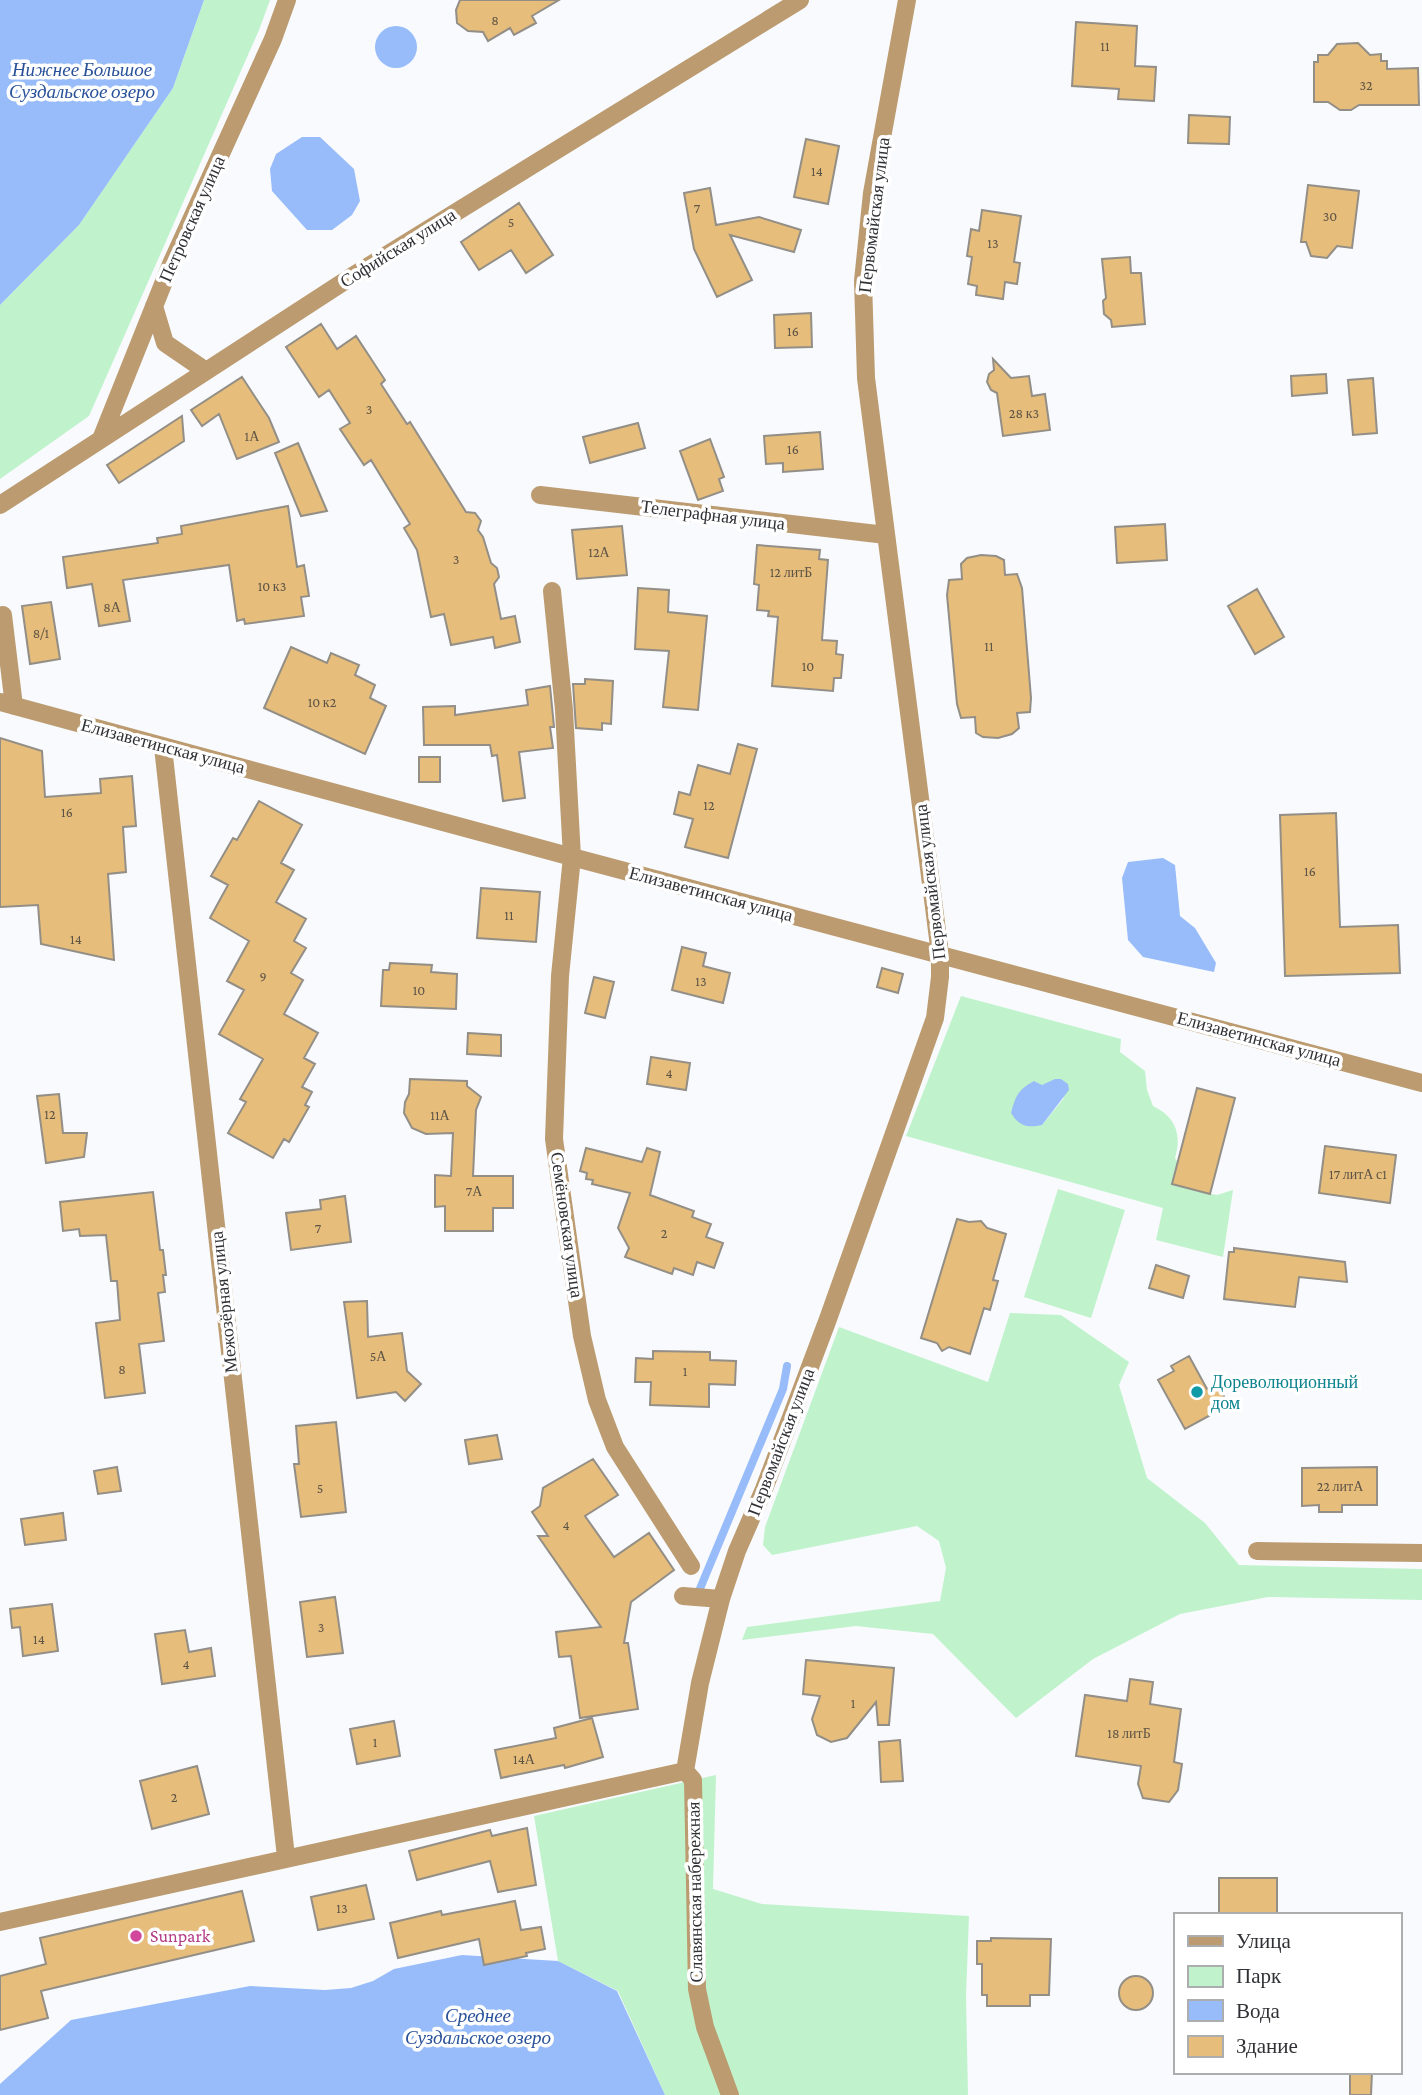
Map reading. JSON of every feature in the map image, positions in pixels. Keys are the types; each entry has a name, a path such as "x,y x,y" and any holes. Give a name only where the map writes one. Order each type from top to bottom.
{"street":[{"name":"Петровская улица","path":"101,439 171,264 273,39 287,0"},
{"name":"Софийская улица","path":"0,505 363,270 800,0"},
{"name":"Первомайская улица","path":"685,1771 700,1683 721,1599 737,1551 769,1476 828,1319 935,1018 940,954 866,378 863,281 872,193 907,0"},
{"path":"154,306 165,343 206,371"},
{"name":"Телеграфная улица","path":"540,495 886,535"},
{"name":"Семёновская улица","path":"552,591 564,710 572,857 559,976 554,1139 582,1336 597,1400 615,1447 691,1566"},
{"path":"3,615 7,704"},
{"name":"Елизаветинская улица","path":"7,704 1422,1083"},
{"name":"Межозёрная улица","path":"163,747 285,1857"},
{"path":"1257,1551 1422,1553"},
{"path":"683,1596 721,1599"},
{"path":"0,1922 285,1857 685,1771"},
{"name":"Славянская набережная","path":"685,1771 693,1780 697,1989 705,2026 730,2095"}],"green space":[{"path":"204,0 270,0 89,416 0,479 0,305 79,225 173,88"},
{"path":"961,996 1121,1039 1120,1052 1145,1071 1147,1090 1153,1106 1172,1121 1178,1142 1175,1158 1195,1191 1217,1195 1233,1190 1223,1257 1156,1240 1163,1208 906,1136","holes":["1034,1081 1064,1098 1042,1125"]},
{"path":"1058,1189 1125,1210 1091,1318 1024,1297"},
{"path":"1010,1313 1061,1315 1129,1362 1119,1385 1147,1478 1205,1523 1239,1565 1422,1569 1422,1600 1268,1597 1180,1614 1093,1659 1016,1718 933,1634 856,1626 742,1640 747,1627 940,1601 946,1568 939,1541 917,1526 772,1555 763,1545 765,1527 839,1327 988,1382"},
{"path":"716,1775 713,1889 762,1904 969,1916 966,1996 968,2095 665,2095 618,1991 558,1961 534,1816"}],"water":[{"name":"Нижнее Большое Суздальское озеро","path":"0,0 204,0 173,88 79,225 0,305"},
{"path":"396,26 411,32 417,47 411,62 396,68 381,62 375,47 381,32"},
{"path":"302,137 320,137 354,169 360,201 352,215 332,230 307,230 272,191 270,169 276,154"},
{"path":"1163,858 1175,865 1180,916 1195,928 1216,963 1214,972 1143,957 1128,940 1122,878 1128,862"},
{"path":"1061,1079 1068,1084 1069,1090 1042,1125 1028,1126 1017,1121 1011,1113 1021,1090 1034,1081 1042,1085"},
{"name":"Среднее Суздальское озеро","path":"462,1955 558,1961 617,1991 665,2095 0,2095 0,2084 71,2020 250,1986 325,1990 351,1988 373,1981 394,1969"}],"building":[{"path":"460,0 559,0 532,16 536,23 514,35 510,28 488,41 483,32 468,31 457,23 456,10"},
{"path":"1076,22 1137,26 1135,66 1156,67 1154,101 1118,99 1119,89 1072,86"},
{"path":"1358,43 1370,55 1381,54 1381,61 1387,61 1387,69 1418,68 1419,105 1359,105 1351,110 1340,110 1328,102 1314,102 1314,62 1318,62 1318,55 1328,55 1337,44"},
{"path":"1189,115 1230,117 1229,144 1188,143"},
{"path":"806,139 839,146 828,204 794,197"},
{"path":"1308,185 1359,191 1352,248 1337,246 1327,258 1311,256 1306,242 1301,242"},
{"path":"710,188 716,225 759,217 801,230 794,252 730,235 752,280 717,297 694,249 684,193"},
{"path":"519,203 553,255 526,273 511,250 479,270 461,242"},
{"path":"982,210 1021,216 1014,262 1020,263 1017,284 1005,282 1003,299 976,295 977,286 968,284 972,257 967,256 971,229 979,231"},
{"path":"1130,257 1131,273 1141,273 1145,324 1112,327 1111,320 1104,314 1103,301 1106,298 1102,259"},
{"path":"811,313 812,347 775,348 774,315"},
{"path":"321,324 337,349 356,336 385,380 381,384 407,424 410,422 466,512 475,513 481,521 478,530 499,577 494,584 501,619 515,616 520,642 495,648 493,637 451,645 444,614 431,617 417,550 404,528 410,524 371,460 364,465 340,429 350,423 329,390 319,397 286,347"},
{"path":"993,359 1011,378 1029,376 1032,396 1045,394 1050,430 1003,436 997,393 991,390 987,382 989,374 994,370"},
{"path":"1326,374 1327,393 1292,396 1291,376"},
{"path":"242,377 269,418 279,442 237,459 219,414 202,426 191,410"},
{"path":"1373,378 1377,433 1353,435 1348,380"},
{"path":"182,416 184,441 119,483 107,465"},
{"path":"638,423 645,448 590,463 583,437"},
{"path":"820,432 823,469 783,472 783,463 766,464 764,436"},
{"path":"710,439 724,477 719,479 723,491 698,500 680,451"},
{"path":"298,443 327,511 301,516 275,453"},
{"path":"288,506 297,567 304,565 309,596 301,597 304,616 245,624 244,619 237,621 229,565 123,580 130,621 99,626 92,584 67,588 63,557 158,543 157,538 182,534 181,526"},
{"path":"1165,524 1167,560 1117,563 1115,527"},
{"path":"622,526 627,575 577,579 572,530"},
{"path":"757,545 820,550 819,559 828,560 822,640 837,641 836,654 843,655 841,678 834,678 833,691 772,686 778,617 768,616 769,611 757,610 759,585 754,584"},
{"path":"996,556 1004,560 1005,575 1017,574 1022,588 1030,712 1017,713 1019,728 1012,734 998,738 983,737 976,733 975,717 961,718 957,704 947,595 949,580 962,579 961,564 967,558"},
{"path":"638,588 669,590 668,612 707,616 698,710 663,707 669,651 635,649"},
{"path":"1257,589 1284,637 1255,654 1228,606"},
{"path":"51,602 60,659 30,664 22,606"},
{"path":"291,647 327,663 331,653 359,665 355,675 375,685 370,698 386,706 365,754 264,708"},
{"path":"585,679 613,681 611,724 602,723 602,730 576,728 573,684 585,684"},
{"path":"550,686 553,748 519,752 525,798 503,801 497,755 492,756 490,745 424,745 423,707 455,706 455,715 528,705 526,690"},
{"path":"0,738 42,751 45,797 101,793 100,779 132,776 136,826 123,827 126,872 108,874 114,960 41,944 38,905 0,907"},
{"path":"738,744 757,749 728,858 685,847 693,819 674,814 679,792 690,795 698,765 730,774"},
{"path":"419,757 440,757 440,782 419,782"},
{"path":"259,801 302,825 281,863 294,870 276,902 306,919 294,941 306,948 291,973 303,980 284,1014 318,1033 304,1058 315,1064 302,1087 312,1092 305,1105 309,1107 289,1142 284,1139 273,1158 228,1133 246,1102 240,1099 263,1059 219,1034 244,990 227,981 249,941 210,918 228,885 211,876 233,838 237,840"},
{"path":"1336,813 1340,927 1398,925 1400,973 1285,976 1280,815"},
{"path":"481,888 540,892 536,942 477,938"},
{"path":"682,947 706,953 703,966 730,973 723,1003 672,990"},
{"path":"390,963 432,965 431,972 457,974 456,1009 381,1006 383,970 389,970"},
{"path":"882,968 903,974 898,993 877,987"},
{"path":"594,977 614,982 605,1018 585,1013"},
{"path":"468,1033 501,1035 501,1056 467,1054"},
{"path":"651,1057 690,1063 686,1090 647,1084"},
{"path":"410,1079 467,1081 467,1086 481,1097 476,1110 473,1176 513,1176 513,1208 493,1208 493,1231 445,1231 445,1206 435,1207 435,1175 451,1176 453,1133 426,1134 412,1128 404,1113"},
{"path":"1197,1088 1235,1098 1210,1194 1172,1184"},
{"path":"59,1094 63,1133 87,1133 84,1157 46,1163 37,1096"},
{"path":"1325,1146 1396,1155 1390,1203 1319,1193"},
{"path":"586,1148 642,1162 647,1148 660,1152 650,1195 694,1211 692,1217 711,1224 706,1237 723,1243 714,1268 697,1262 693,1275 674,1268 672,1274 625,1257 629,1248 618,1228 630,1193 592,1184 593,1180 586,1179 587,1173 580,1171"},
{"path":"153,1192 166,1275 163,1275 165,1292 158,1293 164,1341 139,1344 145,1393 105,1398 96,1323 120,1320 117,1281 111,1281 106,1235 80,1236 79,1229 63,1231 60,1202"},
{"path":"345,1196 351,1242 291,1250 286,1213 321,1209 320,1200"},
{"path":"957,1219 981,1221 987,1228 1006,1234 993,1280 998,1281 990,1310 984,1308 970,1354 949,1347 942,1351 937,1343 921,1338"},
{"path":"1234,1248 1345,1262 1347,1282 1299,1277 1295,1307 1224,1299 1229,1252 1234,1252"},
{"path":"1156,1265 1189,1276 1183,1298 1149,1288"},
{"path":"367,1301 368,1337 402,1333 407,1371 421,1384 405,1401 396,1392 357,1398 344,1302"},
{"path":"653,1351 710,1352 710,1360 736,1361 735,1385 709,1384 709,1407 650,1405 651,1382 635,1382 636,1358 653,1359"},
{"path":"1189,1356 1207,1389 1217,1384 1229,1405 1185,1429 1158,1380 1174,1371 1171,1366"},
{"path":"336,1422 346,1512 301,1517 294,1464 299,1464 296,1426"},
{"path":"497,1435 502,1459 469,1464 465,1440"},
{"path":"593,1459 618,1495 585,1516 614,1557 649,1533 674,1570 631,1602 624,1643 628,1643 638,1709 580,1718 571,1656 559,1657 556,1632 601,1627 538,1536 548,1536 532,1512 540,1506 543,1488"},
{"path":"117,1467 121,1491 98,1494 94,1471"},
{"path":"1377,1467 1377,1505 1342,1505 1342,1512 1319,1512 1319,1505 1302,1506 1302,1468"},
{"path":"63,1513 66,1540 25,1545 21,1519"},
{"path":"335,1597 343,1653 307,1657 300,1602"},
{"path":"52,1604 58,1651 23,1656 20,1627 12,1628 10,1609"},
{"path":"185,1630 189,1652 211,1648 215,1676 162,1684 155,1634"},
{"path":"806,1660 894,1668 889,1725 878,1725 876,1702 847,1738 831,1742 817,1735 812,1719 820,1696 803,1694"},
{"path":"1130,1679 1153,1682 1150,1704 1181,1709 1174,1762 1182,1764 1178,1790 1169,1802 1143,1798 1138,1784 1141,1766 1076,1756 1085,1695 1127,1701"},
{"path":"592,1718 603,1757 565,1768 564,1765 501,1778 495,1750 556,1738 554,1728"},
{"path":"394,1721 400,1756 357,1764 350,1729"},
{"path":"900,1740 903,1781 881,1782 879,1742"},
{"path":"197,1766 209,1814 152,1829 140,1781"},
{"path":"527,1828 536,1885 498,1892 490,1861 417,1880 409,1851 490,1830 492,1836"},
{"path":"1219,1878 1277,1878 1277,1913 1219,1913"},
{"path":"366,1885 374,1919 318,1930 311,1897"},
{"path":"242,1891 254,1941 41,1991 48,2018 0,2030 0,1976 46,1964 40,1938"},
{"path":"515,1901 521,1930 541,1927 545,1949 526,1953 527,1956 484,1965 479,1939 398,1958 390,1923 441,1911 442,1915"},
{"path":"991,1938 1051,1939 1049,1995 1030,1995 1030,2006 987,2006 987,1995 982,1995 982,1964 977,1964 977,1941 991,1941"},
{"path":"1136,1976 1148,1981 1153,1993 1148,2005 1136,2010 1124,2005 1119,1993 1124,1981"},
{"path":"1350,2074 1372,2074 1371,2095 1350,2095"}],"waterway":[{"path":"699,1591 783,1389 787,1366"}],"place":[{"name":"Дореволюционный дом","path":"1197,1392"},
{"name":"Sunpark","path":"136,1936"}]}
